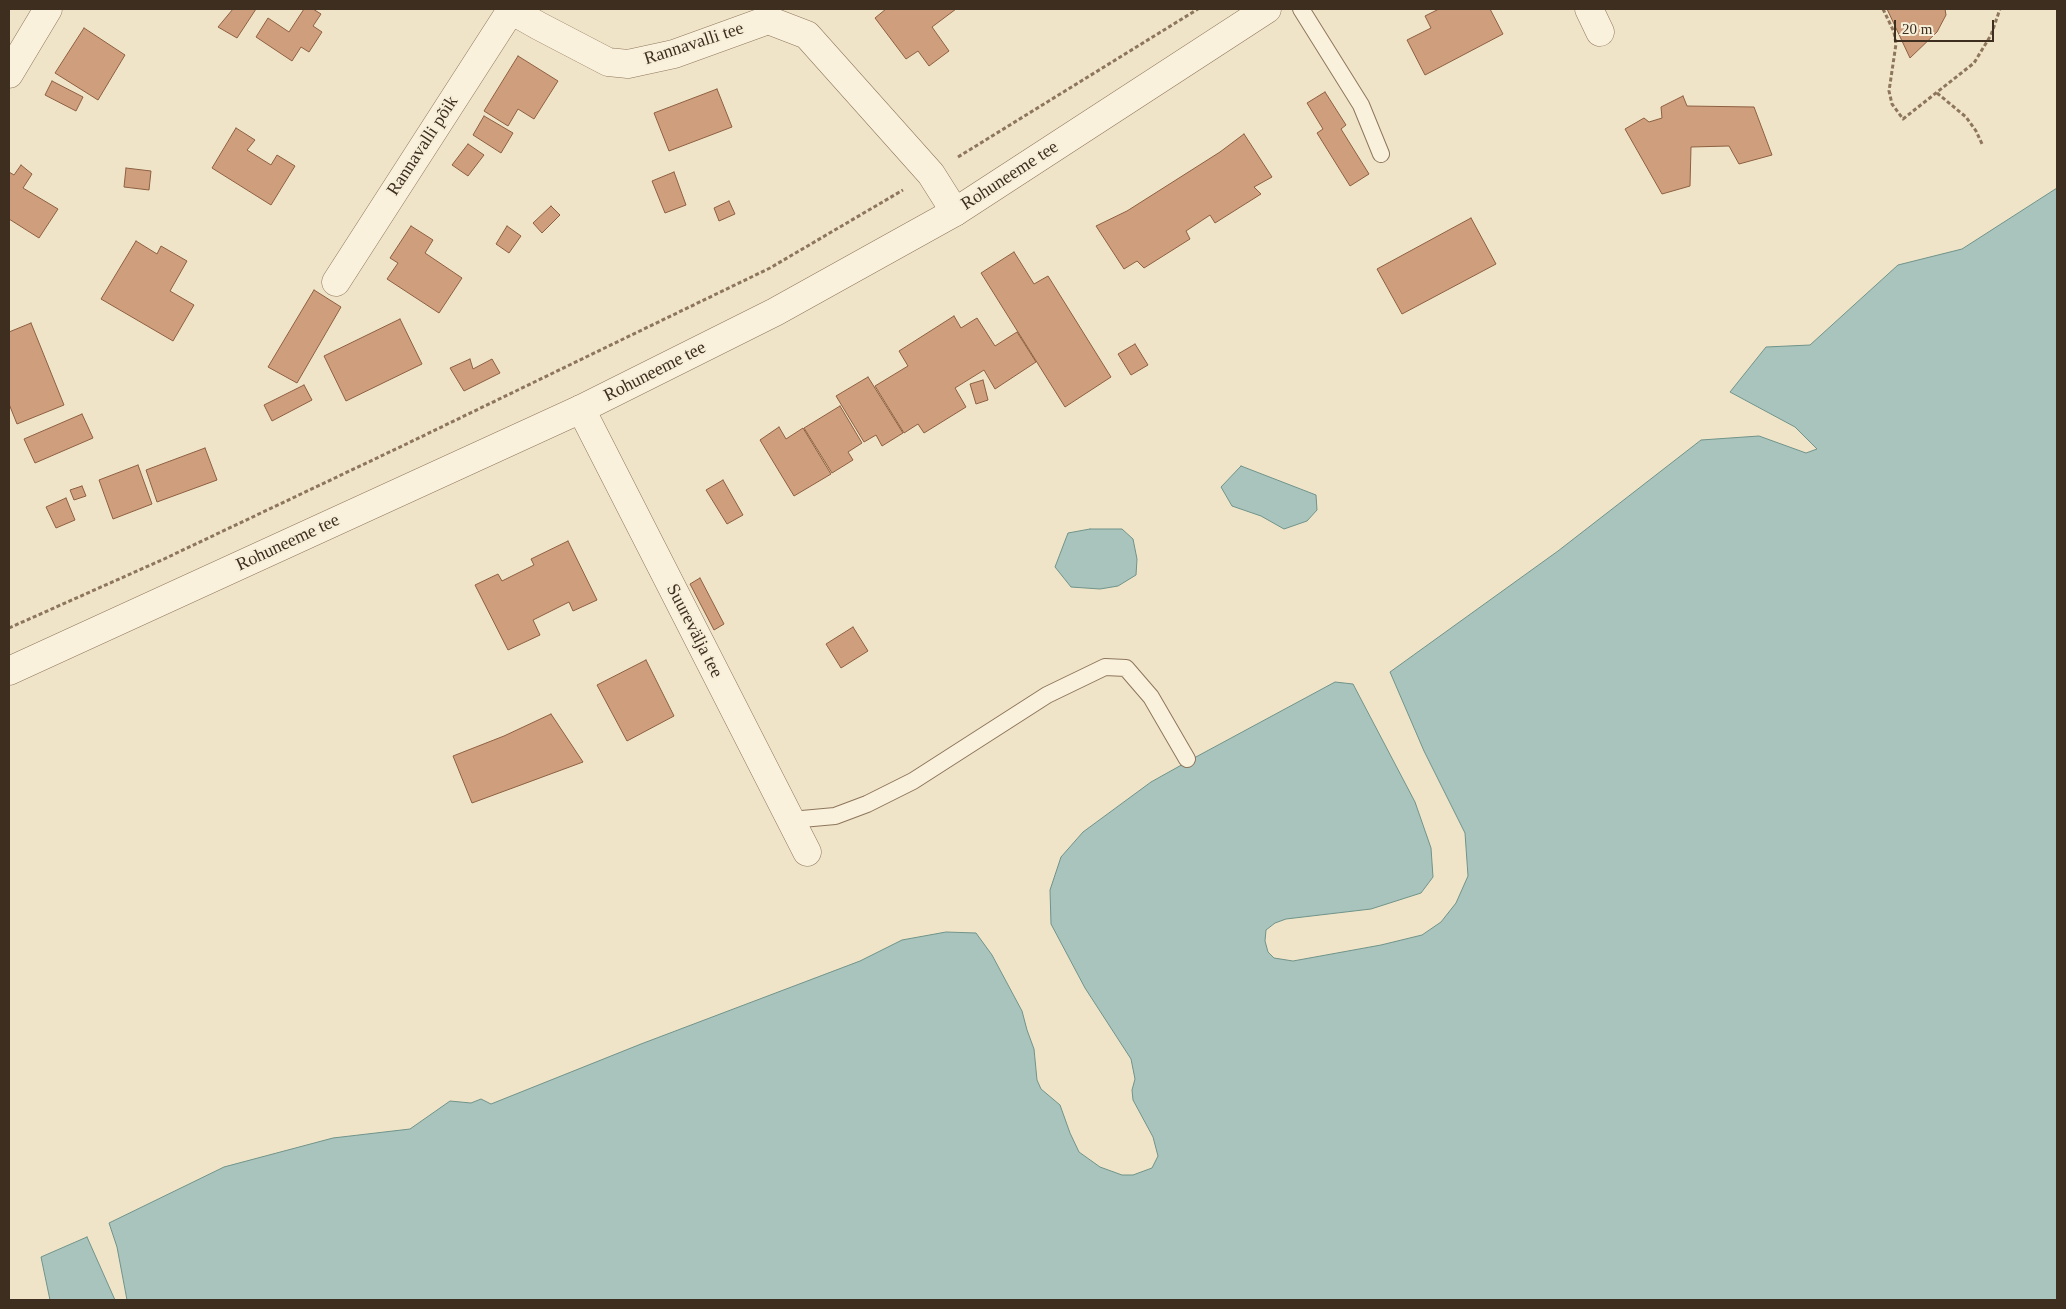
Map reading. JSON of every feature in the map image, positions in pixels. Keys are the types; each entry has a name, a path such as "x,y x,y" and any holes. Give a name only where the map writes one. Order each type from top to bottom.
{"street":[{"path":"9,74 48,9"},
{"name":"Rannavalli tee","path":"510,9 608,62 628,64 674,54 768,20 806,22 932,174 955,212"},
{"name":"Rannavalli põik","path":"336,282 510,9"},
{"name":"Rohuneeme tee","path":"9,671 581,409 775,312 955,212 1268,9"},
{"name":"Suurevälja tee","path":"581,409 807,852"}],"lane":[{"path":"1301,9 1361,105 1381,154"},
{"path":"791,820 835,816 867,804 913,781 1047,695 1105,667 1126,668 1151,697 1186,759"}],"path":[{"path":"9,628 164,558 398,448 770,268 932,174 1198,9"},
{"path":"1883,9 1894,32 1896,44 1889,91 1892,104 1903,119 1974,63 1991,35 2000,9"},
{"path":"1937,93 1966,117 1976,131 1983,146"}],"water":[{"path":"2057,188 2057,1300 127,1300 117,1247 109,1223 224,1167 333,1138 410,1129 450,1101 471,1103 481,1099 491,1104 641,1044 860,961 902,940 946,932 976,933 992,955 1022,1011 1034,1049 1037,1080 1041,1089 1060,1105 1079,1152 1100,1167 1122,1175 1133,1175 1152,1168 1158,1156 1153,1137 1133,1100 1132,1090 1135,1079 1131,1059 1085,988 1051,924 1050,890 1061,857 1083,832 1151,782 1194,758 1335,682 1353,684 1415,802 1431,848 1433,877 1421,893 1371,909 1286,919 1275,923 1266,930 1265,941 1268,952 1274,958 1293,961 1381,945 1422,935 1441,922 1456,903 1468,876 1465,833 1424,751 1390,672 1558,551 1701,440 1759,436 1806,453 1817,449 1795,427 1730,392 1766,347 1810,345 1898,265 1962,249"},
{"path":"1241,466 1316,495 1317,510 1307,521 1284,529 1261,516 1232,506 1221,487"},
{"path":"1090,529 1122,529 1133,539 1137,559 1136,575 1118,586 1100,589 1071,587 1055,567 1068,533"},
{"path":"87,1237 115,1300 50,1300 41,1257"}],"building":[{"path":"233,9 256,9 237,38 218,27"},
{"path":"304,9 313,9 321,14 313,26 322,32 309,52 301,47 292,61 256,37 268,18 289,32"},
{"path":"886,9 956,9 932,27 949,51 929,66 918,51 906,59 875,18"},
{"path":"1439,9 1490,9 1503,34 1425,75 1407,40 1431,28 1425,16"},
{"path":"1887,9 1945,9 1946,15 1937,32 1910,58"},
{"path":"84,28 125,55 98,100 55,73"},
{"path":"518,56 558,81 534,119 518,109 508,126 484,111"},
{"path":"52,81 83,97 76,111 45,95"},
{"path":"717,89 732,127 669,151 654,113"},
{"path":"1325,92 1346,125 1341,129 1369,174 1350,186 1317,133 1323,129 1307,103"},
{"path":"1683,96 1687,106 1754,107 1772,155 1739,164 1729,146 1691,147 1690,186 1662,194 1625,129 1644,118 1649,122 1662,118 1661,107"},
{"path":"484,116 513,133 501,153 473,135"},
{"path":"236,128 255,140 247,150 271,165 277,155 295,166 271,205 212,168"},
{"path":"1244,134 1272,177 1254,187 1261,194 1215,223 1210,215 1186,231 1190,239 1144,268 1137,261 1124,269 1096,226 1127,211 1220,152"},
{"path":"468,144 484,155 468,176 452,165"},
{"path":"21,165 32,174 23,188 58,209 39,238 9,219 9,172 14,175"},
{"path":"126,168 151,171 149,190 124,187"},
{"path":"674,172 686,205 665,213 652,181"},
{"path":"729,201 735,214 719,221 714,208"},
{"path":"551,206 560,215 542,233 533,223"},
{"path":"1471,218 1496,264 1402,314 1377,269"},
{"path":"411,226 433,240 425,253 462,278 439,313 387,279 398,263 390,258"},
{"path":"507,226 521,236 509,253 496,244"},
{"path":"136,241 157,254 161,246 187,261 170,291 194,305 173,341 101,299"},
{"path":"1014,252 1034,284 1048,276 1111,377 1065,407 981,273"},
{"path":"314,290 341,307 297,383 268,367"},
{"path":"954,316 961,328 977,318 995,346 1017,332 1036,362 995,389 984,370 955,388 966,407 924,433 918,424 904,433 875,386 908,366 899,351"},
{"path":"400,319 422,364 346,401 324,356"},
{"path":"31,323 64,405 17,424 9,404 9,332"},
{"path":"1135,344 1148,365 1131,375 1118,354"},
{"path":"470,359 473,369 492,359 500,373 464,391 450,368"},
{"path":"868,377 903,433 882,446 876,435 864,442 836,396"},
{"path":"983,380 988,400 976,404 970,384"},
{"path":"304,385 312,400 272,421 264,405"},
{"path":"840,406 862,443 848,452 853,460 832,473 804,428"},
{"path":"82,414 93,438 35,463 24,439"},
{"path":"779,427 786,439 803,428 831,474 794,496 760,440"},
{"path":"205,448 217,480 157,502 146,470"},
{"path":"138,465 152,504 113,519 99,480"},
{"path":"723,480 743,515 727,524 706,490"},
{"path":"82,486 86,496 74,500 70,490"},
{"path":"66,498 75,520 56,528 46,507"},
{"path":"568,541 597,600 573,611 569,602 533,620 540,635 508,650 475,585 498,574 502,581 534,565 531,559"},
{"path":"700,578 724,624 714,630 690,584"},
{"path":"853,627 868,651 841,668 826,644"},
{"path":"646,660 674,716 627,741 597,685"},
{"path":"551,714 583,762 472,803 453,756 504,736"}]}
